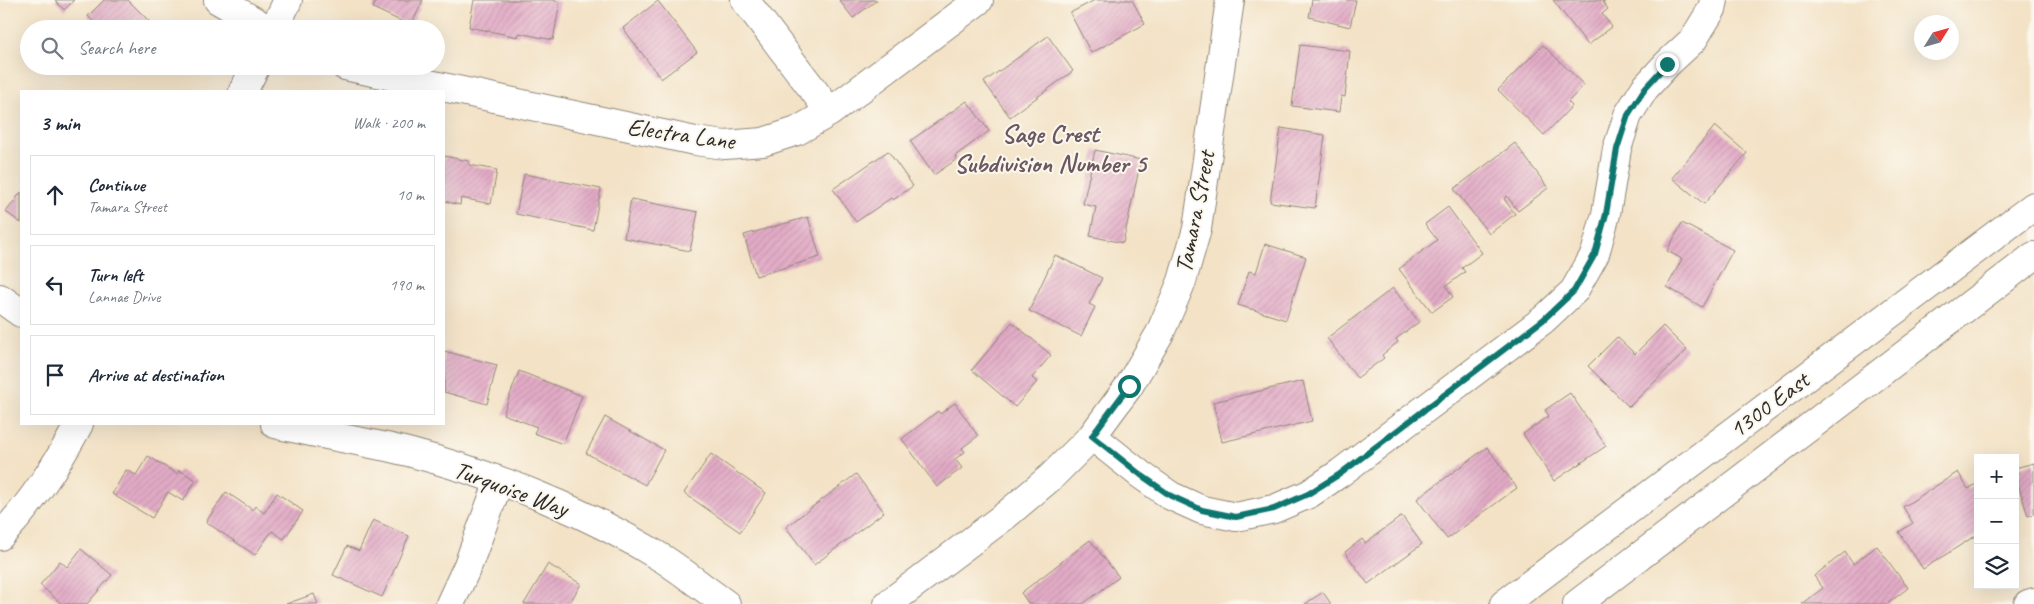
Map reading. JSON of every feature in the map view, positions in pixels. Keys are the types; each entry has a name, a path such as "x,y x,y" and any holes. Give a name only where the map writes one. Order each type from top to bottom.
{"street":[{"path":"218,0 252,20"},
{"path":"278,20 288,0"},
{"path":"745,0 830,112"},
{"name":"Electra Lane","path":"387,75 695,141 725,144 763,142 797,131 830,112 979,0"},
{"name":"Tamara Street","path":"888,604 1006,515 1051,477 1092,436 1129,386 1160,333 1182,281 1197,229 1230,0"},
{"path":"1092,436 1171,496 1202,510 1236,517 1283,505 1308,494 1340,474 1543,320 1574,291 1595,254 1606,214 1617,149 1628,115 1645,88 1693,40 1712,9 1714,0"},
{"path":"244,90 251,75"},
{"name":"1300 East","path":"1504,604 2034,206"},
{"name":"1300 East","path":"1577,604 2034,256"},
{"path":"0,298 20,312"},
{"path":"0,536 11,525 45,479 78,425"},
{"name":"Turquoise Way","path":"279,425 408,452 499,482 583,515 665,560 726,604"},
{"path":"450,604 468,565 499,482"},
{"path":"2028,604 2034,602"}],"building":[{"path":"55,0 74,0 64,10"},
{"path":"104,0 128,0 148,20 92,20 88,16"},
{"path":"376,0 423,0 414,20 398,20 373,8"},
{"path":"474,0 552,0 560,2 553,40 519,33 518,37 469,27"},
{"path":"839,0 877,0 853,18"},
{"path":"1095,0 1132,0 1145,24 1091,53 1070,13"},
{"path":"1312,0 1356,0 1350,27 1309,17"},
{"path":"1553,0 1606,0 1603,2 1608,9 1602,14 1612,27 1588,45"},
{"path":"658,1 697,52 661,79 623,28"},
{"path":"1048,36 1073,71 1010,117 984,82"},
{"path":"1300,45 1350,51 1345,97 1341,96 1339,112 1292,106"},
{"path":"1543,45 1584,85 1568,102 1572,106 1544,135 1498,90"},
{"path":"967,101 989,131 955,156 957,159 934,175 910,141"},
{"path":"1715,126 1747,153 1704,204 1672,178"},
{"path":"1281,128 1325,135 1315,208 1270,202"},
{"path":"1515,143 1548,188 1518,211 1507,196 1504,199 1515,214 1489,234 1454,189"},
{"path":"1095,150 1141,160 1123,243 1090,236 1096,207 1083,204"},
{"path":"888,151 913,186 893,200 891,198 856,222 833,189"},
{"path":"445,156 469,161 469,165 497,170 491,204 461,198 460,205 445,201"},
{"path":"524,174 601,189 593,230 516,214"},
{"path":"20,193 20,222 6,212"},
{"path":"631,199 698,212 690,251 624,238"},
{"path":"1448,207 1482,253 1462,268 1465,272 1446,286 1453,297 1432,312 1399,269 1437,240 1425,224"},
{"path":"808,217 820,257 756,276 744,235"},
{"path":"1682,223 1733,250 1702,307 1667,287 1682,259 1667,251"},
{"path":"1265,244 1306,257 1286,320 1238,305 1249,271 1256,273"},
{"path":"1055,255 1102,278 1089,304 1095,307 1081,336 1029,311"},
{"path":"1393,288 1419,322 1396,339 1398,342 1382,355 1384,358 1357,378 1327,338"},
{"path":"1012,322 1051,355 1032,378 1037,382 1015,407 972,370"},
{"path":"1663,326 1687,350 1629,407 1588,366 1617,337 1635,354"},
{"path":"445,351 497,365 487,404 445,392"},
{"path":"519,371 582,396 563,444 534,433 537,427 503,414"},
{"path":"1303,381 1312,421 1222,442 1213,402"},
{"path":"1570,393 1606,446 1554,481 1523,434 1549,416 1545,410"},
{"path":"955,403 978,436 962,448 965,452 955,459 962,468 937,487 902,439 938,411 940,414"},
{"path":"605,417 664,450 645,485 586,453"},
{"path":"1487,447 1517,488 1447,539 1417,499"},
{"path":"711,454 766,493 740,532 684,493"},
{"path":"148,456 177,474 179,470 196,480 183,501 168,492 152,518 112,494 126,470 136,475"},
{"path":"2034,463 2034,514 2028,516 2019,487 2019,467"},
{"path":"1958,472 1968,489 1974,485 1974,537 1923,569 1899,532 1913,523 1903,507"},
{"path":"856,474 884,512 814,565 786,527"},
{"path":"226,492 253,510 255,506 264,513 277,493 303,511 284,539 272,531 255,555 206,522"},
{"path":"1402,516 1422,544 1368,584 1345,552 1362,539 1365,543"},
{"path":"373,520 409,536 382,597 333,575 347,546 359,551"},
{"path":"1090,540 1119,577 1083,604 1029,604 1021,593"},
{"path":"1877,546 1908,588 1887,604 1802,604 1823,588 1814,576 1845,552 1853,564"},
{"path":"81,549 112,575 87,604 62,604 40,585 60,561 67,567"},
{"path":"548,564 581,584 569,604 524,604"},
{"path":"1323,592 1331,604 1305,604"},
{"path":"314,594 318,604 286,604"}],"district":[{"name":"Sage Crest Subdivision Number 5","path":"1050,148"}],"route":[{"path":"1129,386 1092,436 1171,496 1202,510 1236,517 1274,509 1308,494 1340,474 1543,320 1574,291 1595,254 1606,214 1617,149 1628,115 1645,88 1667,64"}]}
